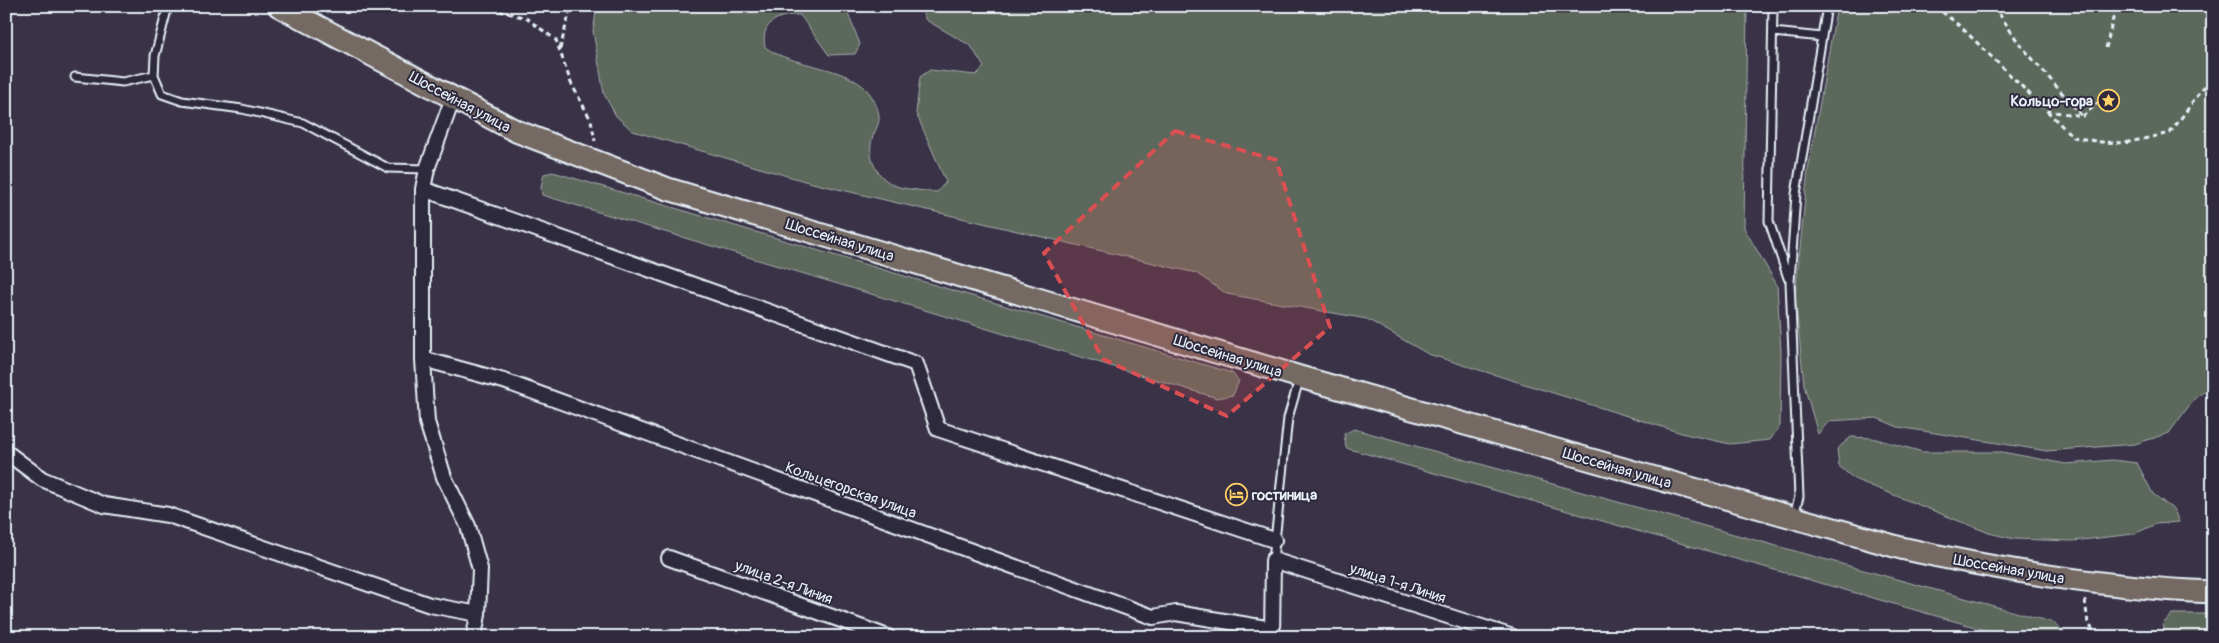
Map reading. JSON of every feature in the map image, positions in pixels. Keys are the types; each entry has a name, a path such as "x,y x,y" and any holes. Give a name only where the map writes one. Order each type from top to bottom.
{"main road":[{"name":"Шоссейная улица","path":"279,6 516,131 668,189 1300,377 1901,548 1983,566 2083,582 2213,592"}],"street":[{"path":"453,98 427,169 423,189 423,359 427,422 444,477 468,526 480,569 478,614 474,637"},
{"path":"423,189 916,364 938,429 1274,540"},
{"name":"Кольцегорская улица","path":"423,359 504,381 1153,617 1176,613 1272,633"},
{"path":"6,452 42,479 104,505 168,515 430,605 478,614"},
{"name":"улица 2-я Линия","path":"669,558 888,637"},
{"path":"1272,633 1273,560"},
{"name":"улица 1-я Линия","path":"1273,560 1513,637"}],"lane":[{"path":"168,6 155,56 154,75 162,94 182,101 242,109 303,123 388,168 427,169"},
{"path":"1773,6 1769,221 1790,282"},
{"path":"1793,518 1799,497 1790,282 1796,194 1827,6"},
{"path":"1773,32 1822,37"},
{"path":"75,77 123,82 154,75"},
{"path":"1273,560 1288,418 1300,377"}],"path":[{"path":"482,6 526,18 556,40 571,83 591,120 596,143 591,161"},
{"path":"559,51 571,6"},
{"path":"1935,6 1961,26 2074,137 2101,142 2124,143 2170,133 2213,75"},
{"path":"1994,6 2018,42 2083,116"},
{"path":"2106,48 2116,6"},
{"path":"2047,111 2083,116 2110,92"},
{"path":"2083,582 2088,623 2098,637"}],"highlighted area":[{"path":"1175,131 1276,160 1330,327 1227,416 1103,359 1044,253"}],"green space":[{"path":"597,6 845,6 860,44 855,54 829,55 800,15 785,16 772,22 765,32 765,47 776,54 841,74 853,79 864,87 874,101 879,113 879,122 871,147 873,163 877,170 888,181 903,188 937,192 946,182 916,113 920,77 930,70 976,75 984,67 971,46 926,20 919,6 1747,6 1744,228 1777,285 1781,352 1780,426 1770,440 1730,444 1685,434 1428,354 1367,319 1227,294 1196,273 808,182 633,131 616,116 604,94 593,31"},
{"path":"1837,6 2213,6 2213,388 2202,393 2192,402 2169,433 2135,444 2047,451 1898,427 1877,418 1829,421 1818,434 1804,385 1795,296 1808,170"},
{"path":"553,172 1232,373 1239,381 1233,395 1217,398 542,195 541,187 544,174"},
{"path":"1354,429 2055,623 2064,632 2062,637 2010,637 1346,448 1344,434"},
{"path":"1851,437 1872,438 1923,452 2002,452 2066,464 2112,460 2137,463 2153,494 2174,510 2179,522 2156,524 2134,534 2073,541 2014,539 1989,533 1854,479 1839,466 1837,449"},
{"path":"2172,614 2213,614 2213,637 2169,637 2165,634 2163,624"}],"place":[{"name":"Кольцо-гора","path":"2109,101"},
{"name":"гостиница","path":"1236,495"}]}
